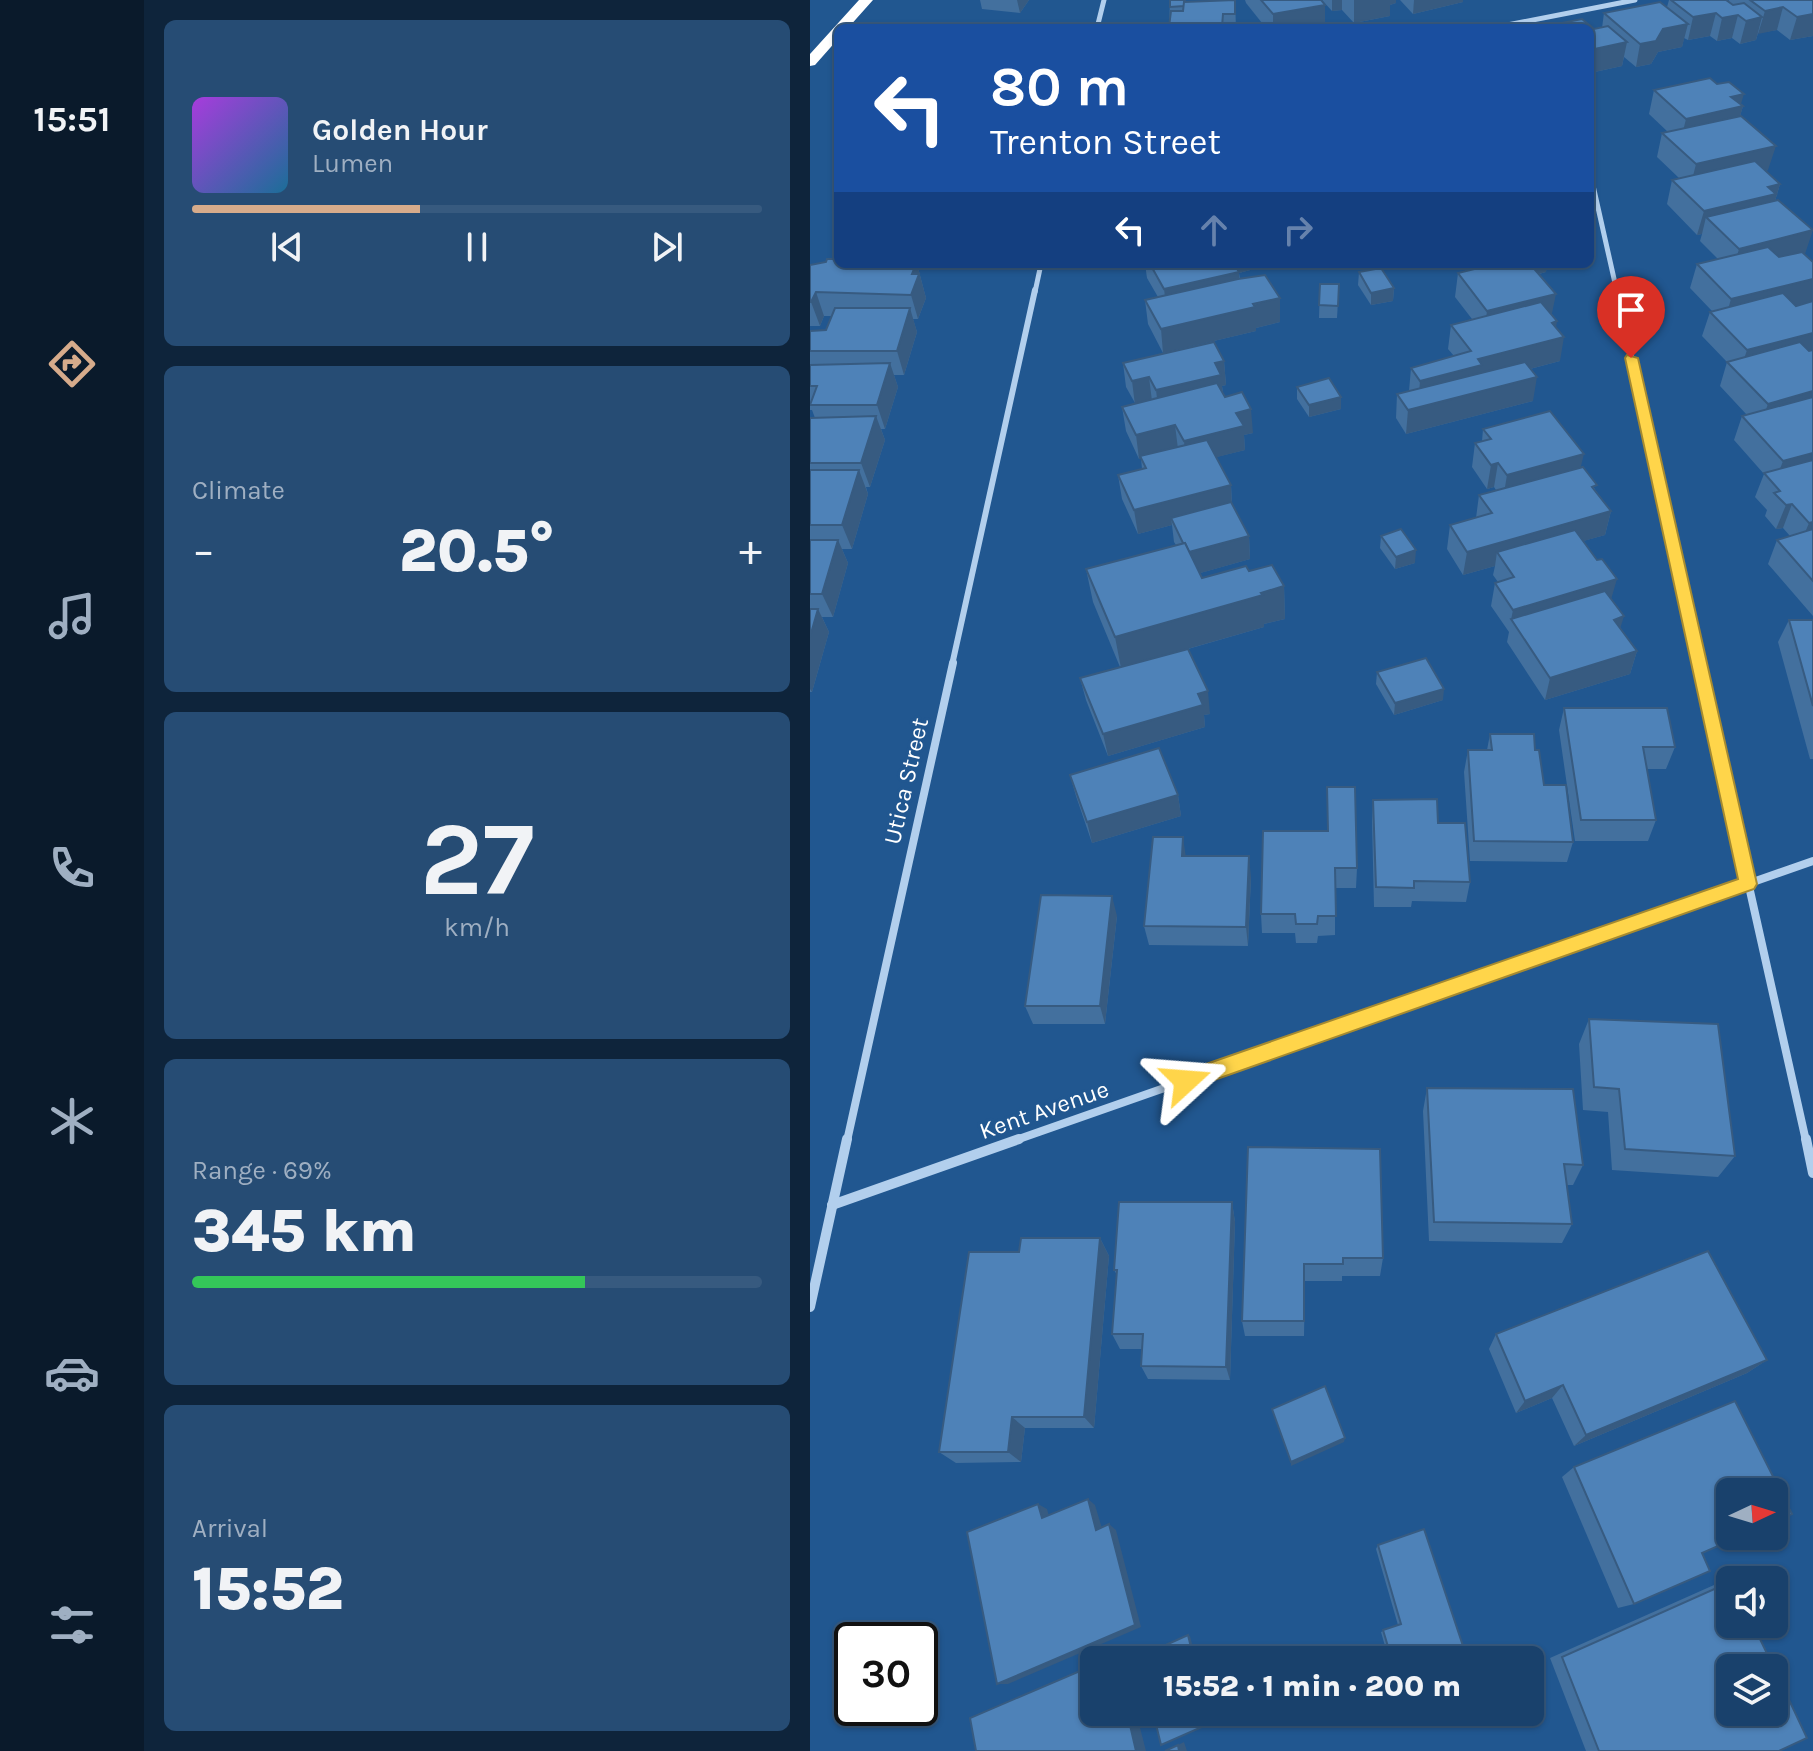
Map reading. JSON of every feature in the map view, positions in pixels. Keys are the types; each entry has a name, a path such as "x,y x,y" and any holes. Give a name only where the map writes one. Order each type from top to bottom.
{"highway":[{"path":"844,24 866,0"},
{"path":"810,62 834,36"}],"street":[{"path":"1098,24 1104,0"},
{"path":"1512,24 1635,0"},
{"path":"1594,190 1813,1173"},
{"name":"Utica Street","path":"810,1307 1040,268"},
{"name":"Kent Avenue","path":"832,1205 1813,861"}],"building":[{"path":"1170,0 1185,0 1184,6 1170,7"},
{"path":"1235,0 1235,14 1223,14 1222,24 1169,24 1171,11 1183,11 1184,2"},
{"path":"1261,0 1321,0 1325,5 1273,14"},
{"path":"1671,0 1726,0 1733,5 1744,3 1762,17 1746,21 1738,15 1722,18 1716,13 1693,17"},
{"path":"1750,0 1813,0 1813,14 1797,17 1783,7 1765,11"},
{"path":"1660,2 1688,24 1663,29 1656,41 1640,44 1604,13"},
{"path":"1582,19 1588,24 1556,24"},
{"path":"1608,26 1627,42 1594,49 1594,29"},
{"path":"1710,78 1717,84 1729,82 1744,94 1731,97 1743,106 1686,119 1654,90"},
{"path":"1741,116 1776,146 1696,164 1662,133"},
{"path":"1755,161 1780,184 1768,187 1776,194 1704,211 1672,180"},
{"path":"1778,200 1813,230 1739,249 1706,217"},
{"path":"1768,247 1779,257 1802,252 1813,262 1813,279 1731,299 1697,264"},
{"path":"827,259 834,259 834,268 914,268 912,274 919,274 911,295 816,292 810,302 810,265 826,262"},
{"path":"1152,268 1236,268 1239,272 1164,289"},
{"path":"1381,268 1394,288 1371,293 1359,272"},
{"path":"1479,268 1533,268 1556,294 1487,311 1458,273"},
{"path":"1265,275 1280,298 1253,304 1255,307 1161,329 1145,300 1238,279"},
{"path":"1320,284 1339,284 1338,306 1319,305"},
{"path":"1783,293 1796,306 1813,301 1813,333 1747,350 1710,312"},
{"path":"1541,302 1557,321 1552,323 1564,337 1478,359 1482,365 1420,381 1411,368 1471,351 1451,325"},
{"path":"835,308 910,308 897,351 810,351 810,331 826,330"},
{"path":"1214,342 1224,361 1215,363 1221,375 1156,390 1149,377 1132,381 1123,363"},
{"path":"1800,342 1809,351 1813,350 1813,391 1768,404 1727,362"},
{"path":"1525,362 1537,377 1408,410 1397,394"},
{"path":"890,363 877,405 810,405 817,386 810,386 810,365"},
{"path":"1329,378 1341,397 1309,405 1297,387"},
{"path":"1217,383 1225,397 1242,392 1251,409 1236,413 1244,426 1184,441 1175,425 1136,435 1122,407"},
{"path":"1813,397 1813,453 1783,461 1742,416"},
{"path":"1550,411 1584,454 1507,475 1498,463 1491,465 1475,443 1491,439 1483,429"},
{"path":"876,416 861,463 810,463 810,418"},
{"path":"1207,440 1231,485 1134,510 1118,475 1146,468 1140,456"},
{"path":"1813,460 1813,522 1809,523 1792,504 1786,505 1774,493 1780,491 1764,473"},
{"path":"1583,467 1597,485 1592,487 1611,511 1467,552 1450,525 1492,513 1479,495"},
{"path":"810,470 859,470 842,525 810,525"},
{"path":"1231,502 1249,536 1189,552 1171,518"},
{"path":"1401,529 1416,550 1396,557 1381,536"},
{"path":"1813,529 1813,581 1777,540"},
{"path":"1575,530 1597,560 1602,559 1617,579 1513,610 1495,583 1514,577 1497,552"},
{"path":"810,540 838,540 822,594 810,594"},
{"path":"1185,543 1202,578 1246,566 1249,571 1272,565 1284,586 1261,593 1263,595 1115,637 1086,569"},
{"path":"1605,591 1624,616 1614,620 1637,651 1550,678 1511,619"},
{"path":"810,609 818,609 810,637"},
{"path":"1789,620 1813,620 1813,706"},
{"path":"1188,649 1208,691 1198,694 1203,705 1103,734 1080,678"},
{"path":"1426,658 1444,689 1395,703 1377,672"},
{"path":"1564,708 1667,708 1675,747 1643,747 1656,820 1581,820"},
{"path":"1490,734 1534,734 1544,785 1566,785 1573,842 1474,841 1468,750 1492,750"},
{"path":"1159,748 1178,795 1087,822 1070,775"},
{"path":"1327,787 1355,787 1357,868 1335,868 1336,916 1318,916 1317,924 1296,924 1295,914 1261,914 1263,831 1328,831"},
{"path":"1437,799 1438,823 1465,823 1470,882 1414,881 1414,888 1376,887 1373,800"},
{"path":"1153,837 1183,837 1182,856 1249,856 1246,927 1144,926"},
{"path":"1041,895 1112,896 1100,1006 1025,1006"},
{"path":"1589,1019 1718,1024 1735,1156 1625,1149 1619,1089 1594,1087"},
{"path":"1427,1088 1573,1089 1583,1165 1564,1164 1572,1224 1434,1222"},
{"path":"1248,1147 1380,1149 1383,1258 1343,1258 1343,1264 1304,1264 1304,1321 1242,1321"},
{"path":"1119,1202 1232,1202 1226,1367 1141,1366 1143,1334 1112,1334"},
{"path":"1021,1238 1100,1238 1084,1417 1012,1417 1008,1452 939,1452 969,1252 1019,1252"},
{"path":"1708,1251 1767,1360 1586,1435 1563,1385 1525,1401 1496,1334"},
{"path":"1325,1386 1345,1438 1291,1462 1272,1409"},
{"path":"1735,1401 1774,1478 1716,1478 1716,1547 1702,1553 1710,1571 1634,1604 1574,1467"},
{"path":"1088,1499 1096,1530 1109,1524 1135,1625 997,1684 967,1532 1038,1504 1042,1518"},
{"path":"1424,1529 1463,1646 1388,1646 1383,1630 1401,1624 1378,1545"},
{"path":"1716,1588 1716,1638 1759,1638 1767,1654 1716,1654 1716,1726 1788,1726 1788,1698 1807,1738 1779,1751 1599,1751 1562,1657"},
{"path":"1188,1635 1191,1646 1164,1646"},
{"path":"1080,1671 1080,1726 1130,1726 1136,1751 976,1751 970,1718"},
{"path":"1156,1726 1204,1726 1161,1745"},
{"path":"1178,1745 1179,1751 1165,1751"}],"route":[{"path":"1186,1081 1748,884 1631,358"}]}
